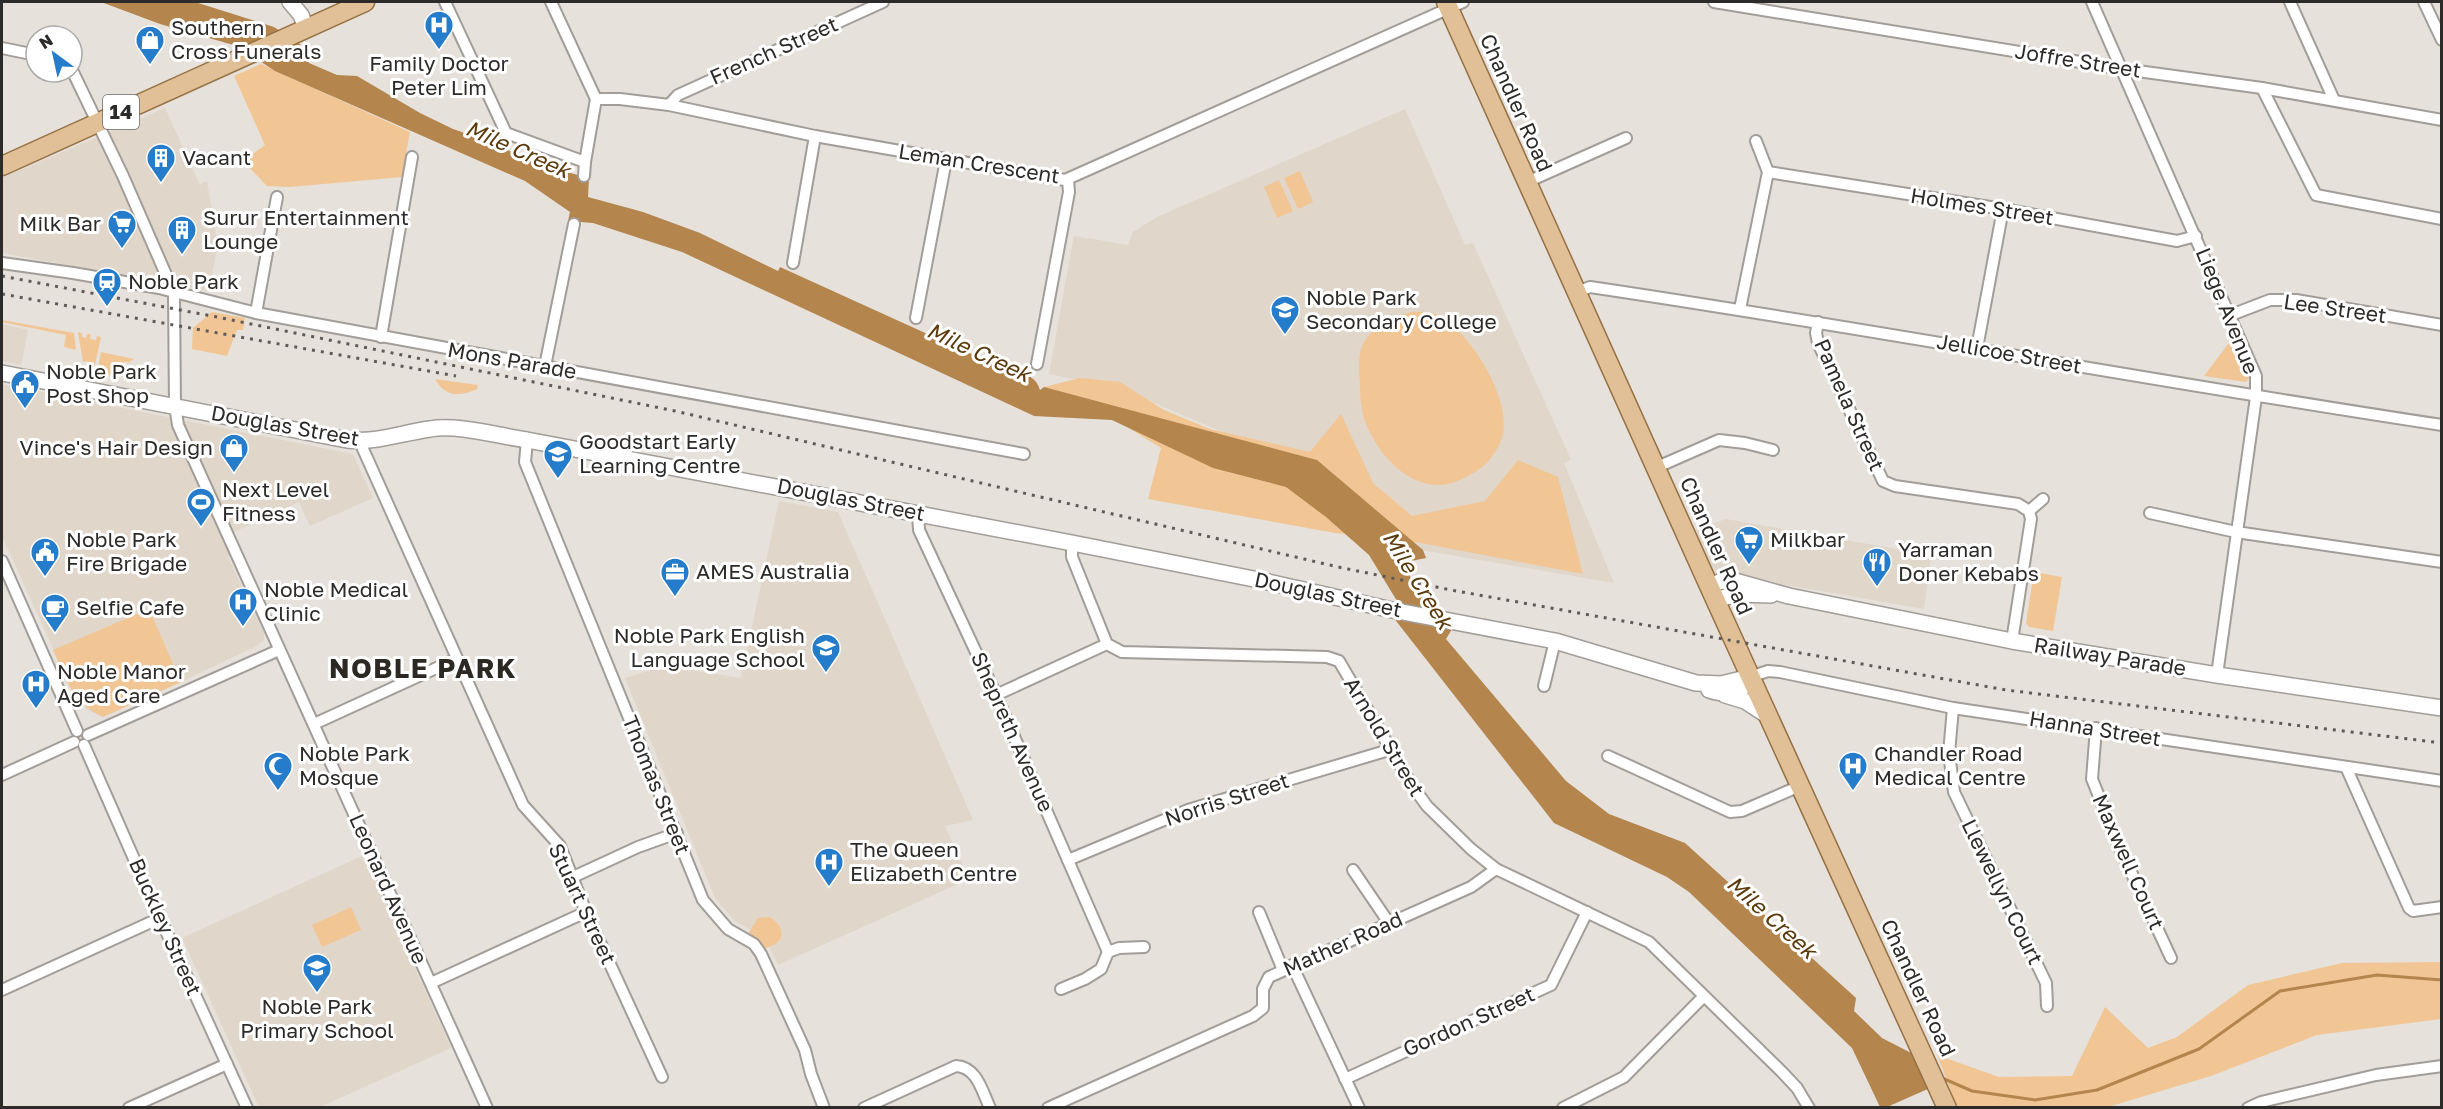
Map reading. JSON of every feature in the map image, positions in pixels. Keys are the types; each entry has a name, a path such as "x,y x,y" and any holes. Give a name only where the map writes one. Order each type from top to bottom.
{"main road":[{"path":"291,2 301,15 298,32"},
{"name":"14","path":"2,166 365,2"},
{"name":"Chandler Road","path":"1453,4 1527,182 1947,1107"},
{"name":"Douglas Street","path":"2,373 362,442 446,428 527,440 918,513 1555,641 1692,682 1745,701 1768,716"},
{"name":"Railway Parade","path":"1712,593 1780,594 2012,641 2217,675 2442,708"},
{"path":"1692,682 1720,676 1731,669 1741,656"},
{"path":"1718,693 1737,692 1744,687 1750,677"},
{"name":"Douglas Street","path":"1692,682 1718,684 1750,677"}],"street":[{"path":"445,2 506,133 585,162"},
{"path":"551,2 595,96 584,176"},
{"name":"French Street","path":"669,105 678,95 883,2"},
{"name":"Joffre Street","path":"1714,2 1759,5 2123,69 2262,88 2442,120"},
{"name":"Liege Avenue","path":"2092,2 2256,376 2256,397 2217,675"},
{"path":"2290,2 2334,100"},
{"path":"2424,2 2442,40"},
{"name":"Leman Crescent","path":"595,96 611,93 620,99 669,105 815,136 1068,180 1453,4"},
{"path":"2,48 24,53"},
{"path":"78,84 123,176 174,293"},
{"path":"2262,88 2316,195 2442,219"},
{"path":"793,263 815,136"},
{"path":"1527,182 1626,138"},
{"path":"1740,309 1768,172 1756,141"},
{"path":"381,337 412,158"},
{"path":"916,318 946,160"},
{"name":"Holmes Street","path":"1768,172 2002,209 2177,241 2196,236"},
{"path":"1037,364 1069,192 1068,180"},
{"path":"256,313 277,197"},
{"path":"1977,348 2002,209"},
{"path":"545,366 574,224"},
{"name":"Mons Parade","path":"2,263 82,274 256,313 381,337 1024,454"},
{"name":"Jellicoe Street","path":"1577,292 1590,288 1740,309 2256,397 2442,425"},
{"name":"Leonard Avenue","path":"174,293 178,425 487,1107"},
{"name":"Lee Street","path":"2231,315 2270,300 2296,300 2442,325"},
{"name":"Pamela Street","path":"1818,322 1816,333 1818,343 1883,480 1895,486 2018,504 2029,511"},
{"name":"Thomas Street","path":"527,440 525,462 703,900 728,929 754,944 761,954 805,1050 811,1074 825,1107"},
{"path":"1656,468 1719,440 1773,450"},
{"name":"Stuart Street","path":"362,442 363,449 456,659 523,805 555,839 662,1077"},
{"path":"2012,641 2031,519 2029,511 2043,499"},
{"name":"Shepreth Avenue","path":"918,513 919,530 996,695 1108,951"},
{"path":"2150,513 2236,532 2442,562"},
{"path":"996,695 1107,644 1072,558 1072,543"},
{"name":"Buckley Street","path":"2,561 160,918 247,1107"},
{"path":"1544,686 1555,641"},
{"name":"Arnold Street","path":"1107,644 1122,652 1327,657 1338,661 1389,750 1427,806 1472,849 1496,869 1649,942 1782,1072 1797,1088 1808,1105"},
{"path":"2,776 81,738 279,650"},
{"path":"314,724 456,659"},
{"name":"Hanna Street","path":"1750,677 1766,672 1780,672 1953,708 2442,781"},
{"name":"Llewellyn Court","path":"1953,708 1949,753 1954,792 2046,983 2047,1006"},
{"name":"Maxwell Court","path":"2096,728 2092,779 2118,844 2171,958"},
{"name":"Norris Street","path":"1068,860 1188,810 1389,750"},
{"path":"1608,756 1730,812 1742,811 1800,786"},
{"path":"2346,767 2406,903 2413,911 2442,907"},
{"path":"573,876 676,833"},
{"name":"Mather Road","path":"1048,1107 1253,1016 1263,1008 1263,989 1269,977 1471,887 1496,869"},
{"path":"1353,870 1389,923"},
{"path":"431,982 586,912"},
{"path":"1259,912 1359,1107"},
{"name":"Gordon Street","path":"1345,1079 1551,985 1587,912"},
{"path":"2,990 160,918"},
{"path":"1061,989 1085,980 1101,969 1108,951 1144,947"},
{"path":"1563,1107 1624,1077 1703,996"},
{"path":"129,1107 227,1064"},
{"path":"864,1107 956,1066 962,1066 973,1072 990,1107"},
{"path":"2248,1107 2261,1101 2376,1075 2423,1066 2442,1066"},
{"path":"1795,1107 1808,1105"}],"shaded area":[{"path":"101,2 195,2 274,27 300,44 309,63 337,75 357,76 420,113 453,129 476,137 496,140 498,146 544,166 589,178 588,197 643,212 700,233 778,271 780,267 1011,372 1029,376 1036,381 1040,390 1044,387 1317,460 1423,550 1426,558 1406,562 1410,577 1441,625 1452,629 1446,639 1566,781 1609,814 1685,843 1856,998 1854,1011 1882,1038 1915,1055 1930,1088 1887,1107 1880,1107 1852,1048 1689,892 1667,877 1554,823 1393,617 1408,619 1369,555 1326,517 1286,487 1213,468 1112,420 1034,416 682,252 593,223 568,221 570,212 525,181 275,71 237,46 160,24"},
{"path":"261,64 410,132 402,177 290,187 267,186 243,161 265,145 234,76"},
{"path":"165,108 200,185 207,181 216,235 219,236 209,291 2,253 2,178"},
{"name":"Noble Park Secondary College","path":"1405,109 1465,245 1473,243 1571,460 1564,463 1614,583 1410,548 1301,466 1122,389 1049,374 1074,236 1128,245 1133,232 1157,217"},
{"path":"1300,171 1313,202 1298,209 1284,178"},
{"path":"1279,180 1293,211 1277,218 1264,187"},
{"path":"212,312 245,318 243,330 237,330 227,356 192,349 193,328"},
{"path":"1412,312 1435,314 1461,334 1485,366 1501,402 1504,420 1503,435 1494,454 1472,474 1445,485 1416,480 1391,463 1373,438 1362,409 1359,366 1363,344 1381,324"},
{"path":"2,320 74,333 76,350 64,347 66,335 2,322"},
{"path":"2,324 28,330 21,365 2,361"},
{"path":"78,332 86,338 87,334 91,334 90,339 96,340 97,336 101,337 95,365 88,364 87,361 83,362"},
{"path":"2232,339 2250,377 2246,382 2204,376"},
{"path":"101,352 134,359 128,363 126,361 111,375 97,373"},
{"path":"131,367 137,369 135,382 124,379 122,374"},
{"path":"1080,378 1120,382 1164,410 1210,429 1310,452 1341,414 1373,483 1412,516 1485,501 1518,460 1558,477 1583,574 1421,543 1335,533 1148,499 1161,448 1114,419 1042,390 1044,387"},
{"path":"435,379 478,385 477,389 470,392 453,394 443,389"},
{"path":"2,384 353,454 373,498 310,526 299,502 225,536 234,556 228,557 264,633 264,640 181,682 103,717 88,710 75,697 2,536"},
{"name":"Noble Park English Language School","path":"779,501 838,512 973,820 945,826 969,879 778,965 765,938 735,921 715,898 625,678 654,669 695,671 741,678"},
{"path":"1726,519 1931,555 1924,609 1713,572 1695,530"},
{"path":"2034,572 2062,577 2053,631 2029,627 2026,623"},
{"path":"149,609 181,682 103,717 84,704 71,689 53,650"},
{"name":"Noble Park Primary School","path":"364,855 451,1048 320,1107 259,1107 182,938"},
{"path":"351,907 361,930 322,947 312,925"},
{"path":"769,917 778,924 782,934 777,943 764,949 760,942 748,934 758,918"},
{"path":"2441,962 2441,1019 2317,1035 2211,1076 2108,1107 1957,1107 1937,1055 1999,1077 2072,1076 2105,1007 2148,1048 2177,1037 2248,985 2342,963"}],"waterway":[{"name":"Mile Creek","path":"1942,1078 1972,1091 2035,1100 2097,1090 2199,1049 2280,991 2377,975 2442,980"}],"railway":[{"path":"2,276 217,317 675,411 1338,567 1451,590 2006,690 2442,743"},
{"path":"2,294 456,376"}],"place":[{"name":"Family Doctor Peter Lim","path":"439,50"},
{"name":"Southern Cross Funerals","path":"150,66"},
{"name":"Vacant","path":"161,184"},
{"name":"Milk Bar","path":"122,250"},
{"name":"Surur Entertainment Lounge","path":"182,256"},
{"name":"Noble Park","path":"107,308"},
{"name":"Noble Park Secondary College","path":"1285,336"},
{"name":"Noble Park Post Shop","path":"25,410"},
{"name":"Vince's Hair Design","path":"234,474"},
{"name":"Goodstart Early Learning Centre","path":"558,480"},
{"name":"Next Level Fitness","path":"201,528"},
{"name":"Milkbar","path":"1749,566"},
{"name":"Noble Park Fire Brigade","path":"45,578"},
{"name":"Yarraman Doner Kebabs","path":"1877,588"},
{"name":"AMES Australia","path":"675,598"},
{"name":"Noble Medical Clinic","path":"243,628"},
{"name":"Selfie Cafe","path":"55,634"},
{"name":"Noble Park English Language School","path":"826,674"},
{"name":"Noble Manor Aged Care","path":"36,710"},
{"name":"Noble Park Mosque","path":"278,792"},
{"name":"Chandler Road Medical Centre","path":"1853,792"},
{"name":"The Queen Elizabeth Centre","path":"829,888"},
{"name":"Noble Park Primary School","path":"317,994"}],"district":[{"name":"NOBLE PARK","path":"423,669"}]}
